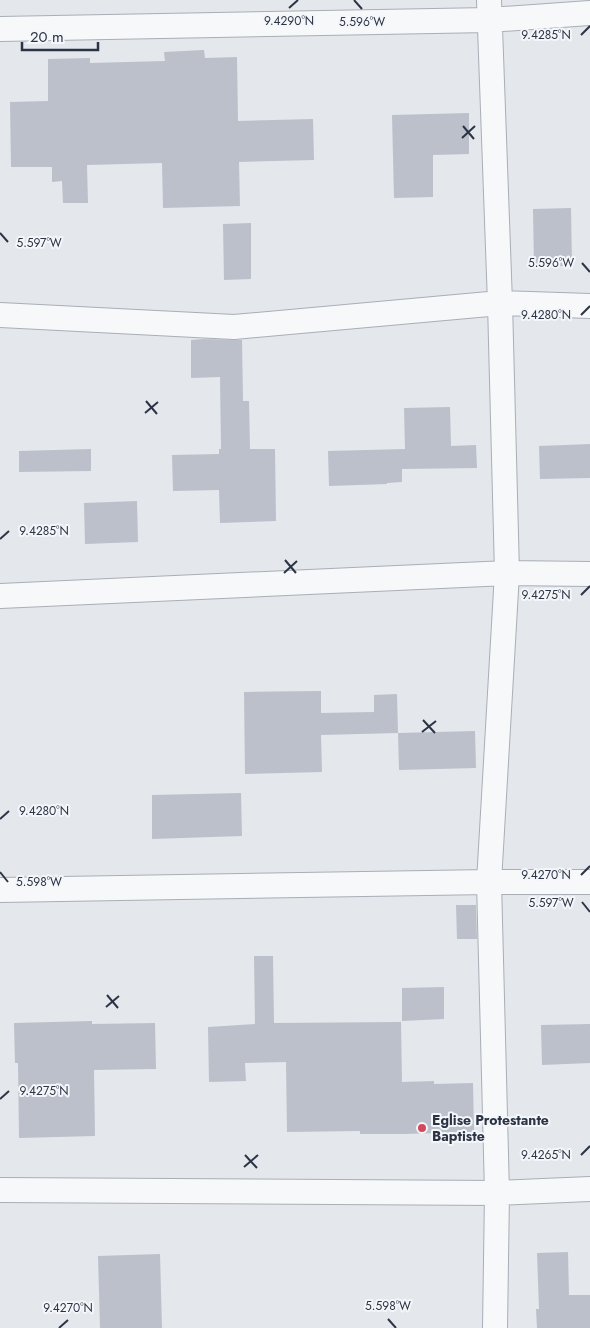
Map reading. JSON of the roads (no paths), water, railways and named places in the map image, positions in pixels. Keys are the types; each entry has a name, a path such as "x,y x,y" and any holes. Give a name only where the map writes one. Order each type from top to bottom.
{"street":[{"path":"0,29 489,10 590,13"},
{"path":"489,10 500,302 507,573 489,882 496,1193 495,1328"},
{"path":"0,315 234,327 500,302 590,306"},
{"path":"0,596 507,573 590,574"},
{"path":"0,890 590,882"},
{"path":"0,1190 496,1193 590,1189"}],"place":[{"name":"Eglise Protestante Baptiste","path":"422,1128"}]}
